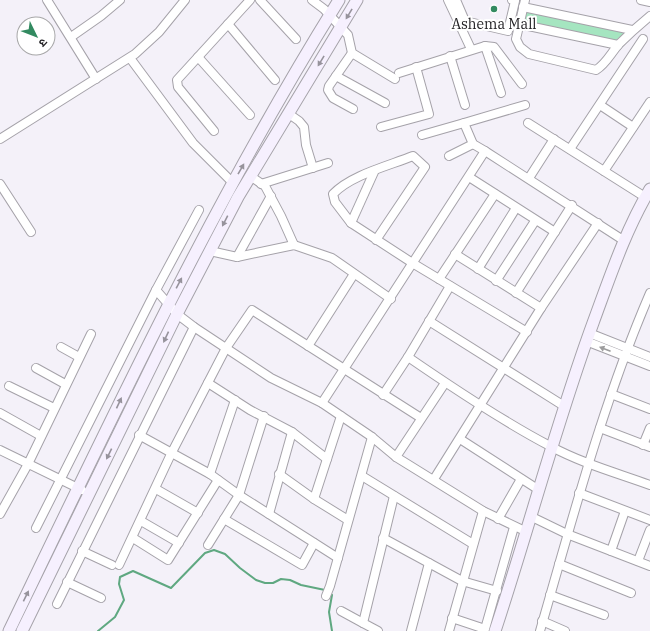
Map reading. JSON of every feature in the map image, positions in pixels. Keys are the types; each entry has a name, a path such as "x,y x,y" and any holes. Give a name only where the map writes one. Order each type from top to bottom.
{"street":[{"path":"47,0 96,79"},
{"path":"71,37 101,16 120,0"},
{"path":"0,139 130,58 159,32 185,0"},
{"path":"214,131 178,87 178,80 250,0"},
{"path":"260,0 296,39"},
{"path":"312,0 324,9 348,35 352,53 329,86 329,93 333,98 353,109"},
{"path":"9,631 168,303 233,191 339,0"},
{"path":"22,631 177,314 210,251 233,191 250,176 357,0"},
{"path":"448,0 471,49"},
{"path":"456,0 465,21 508,31 515,1 512,0"},
{"path":"641,0 650,2"},
{"path":"632,30 524,4 516,39 520,47 529,54 596,70 603,66 618,45 632,30 650,16"},
{"path":"228,24 275,80"},
{"path":"519,24 618,45"},
{"path":"570,150 643,39"},
{"path":"352,53 397,76 416,67 471,49 485,46 494,47 522,84"},
{"path":"485,46 501,93"},
{"path":"450,56 465,106"},
{"path":"198,57 250,115"},
{"path":"130,58 193,143 233,191"},
{"path":"382,127 429,114 416,67"},
{"path":"336,76 385,103"},
{"path":"604,171 650,102"},
{"path":"422,135 525,105"},
{"path":"600,105 634,127"},
{"path":"289,114 300,121 304,127 306,145 314,168"},
{"path":"464,123 473,144 529,178 623,240"},
{"path":"495,631 532,517 551,447 588,337 623,240 648,193 604,171 528,123"},
{"path":"0,143 8,135"},
{"path":"529,178 554,139"},
{"path":"449,156 473,144"},
{"path":"322,403 414,264 485,151"},
{"path":"376,240 425,167 413,156 354,179 339,188 333,194 336,202 351,223 376,240 414,264 527,332"},
{"path":"260,184 328,163"},
{"path":"351,223 374,172"},
{"path":"250,176 265,186 294,245"},
{"path":"469,177 535,221 555,232"},
{"path":"0,184 31,232"},
{"path":"439,279 495,194"},
{"path":"237,257 271,196"},
{"path":"516,293 572,206"},
{"path":"478,269 516,208"},
{"path":"36,528 62,480 156,290 198,210"},
{"path":"496,281 535,221"},
{"path":"434,479 541,308 598,223"},
{"path":"210,251 237,257 294,245 332,258 391,299"},
{"path":"455,254 541,308"},
{"path":"308,346 354,274"},
{"path":"383,395 450,286"},
{"path":"156,290 177,314 226,348 272,378 322,403 372,437 396,457 434,479 483,511 527,532"},
{"path":"540,631 588,463 624,356 646,311 650,293"},
{"path":"82,551 116,565 133,538 171,454 226,348 252,310 421,418"},
{"path":"429,321 564,406"},
{"path":"57,604 139,435 194,327"},
{"path":"0,511 28,464 79,356 91,334"},
{"path":"588,337 627,348 650,357"},
{"path":"588,337 624,356 650,366"},
{"path":"61,347 79,356"},
{"path":"408,356 445,383 551,447 588,463 650,485"},
{"path":"141,359 153,365"},
{"path":"36,368 66,384"},
{"path":"208,383 292,432 327,460"},
{"path":"396,457 445,383"},
{"path":"9,386 54,408"},
{"path":"611,394 650,409"},
{"path":"210,474 235,400"},
{"path":"0,413 41,436"},
{"path":"208,546 239,496 264,416"},
{"path":"314,499 341,416"},
{"path":"600,428 647,446 650,428"},
{"path":"269,514 292,432"},
{"path":"139,435 171,454 210,474 239,496 338,558"},
{"path":"326,596 362,476 372,437"},
{"path":"460,439 539,490"},
{"path":"0,450 89,494"},
{"path":"279,474 314,499 348,520"},
{"path":"362,476 473,544"},
{"path":"498,519 521,479"},
{"path":"133,538 168,560 218,480"},
{"path":"156,489 198,513"},
{"path":"579,493 650,520"},
{"path":"363,623 394,496"},
{"path":"449,631 483,511"},
{"path":"611,551 625,511"},
{"path":"532,517 567,534 650,566"},
{"path":"224,519 302,565 314,543"},
{"path":"141,521 179,543"},
{"path":"452,618 485,629 514,527"},
{"path":"638,561 650,530"},
{"path":"383,538 462,581 497,590"},
{"path":"411,631 429,562"},
{"path":"559,564 631,594"},
{"path":"67,582 101,598"},
{"path":"550,595 604,615"},
{"path":"341,611 378,631"},
{"path":"542,622 565,631"}],"green space":[{"path":"525,11 627,31 616,40 523,21"}],"waterway":[{"path":"98,631 115,617 124,600 119,584 120,577 133,571 171,588 205,553 214,550 225,554 256,580 265,583 273,583 281,579 290,580 301,585 325,590"},
{"path":"330,594 332,595 329,612 332,631"}],"place":[{"name":"Ashema Mall","path":"494,9"}]}
